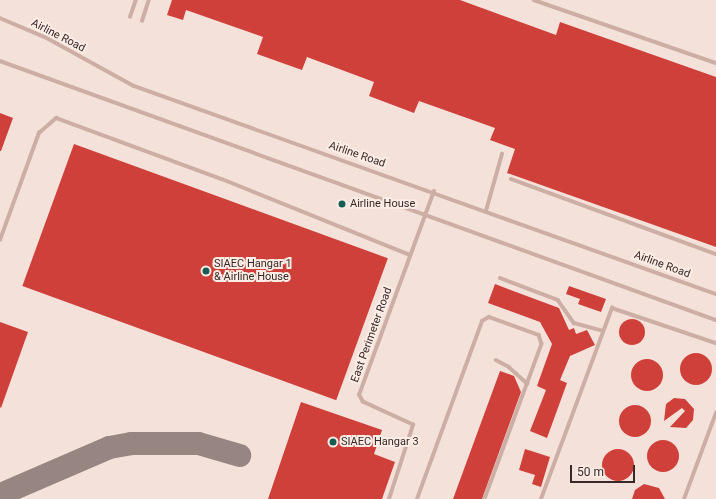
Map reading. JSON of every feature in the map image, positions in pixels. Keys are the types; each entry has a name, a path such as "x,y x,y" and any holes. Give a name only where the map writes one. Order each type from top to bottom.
{"lane":[{"path":"130,18 136,0"},
{"path":"142,22 149,0"},
{"path":"534,0 716,63"},
{"name":"Airline Road","path":"0,18 47,38 134,86 434,191 716,294"},
{"path":"0,61 423,217 716,320"},
{"path":"0,240 39,133 56,118 222,179 410,255"},
{"path":"486,210 497,180 502,154"},
{"path":"511,179 716,254"},
{"name":"East Perimeter Road","path":"389,499 414,425 363,402 359,395 423,217 434,191"},
{"path":"500,278 558,300 574,323 603,331"},
{"path":"541,499 601,344 603,331 614,308 716,343"},
{"path":"417,499 485,317 540,335 542,344 485,499"},
{"path":"496,360 509,366 528,384"},
{"path":"684,499 716,413"}],"building":[{"path":"172,0 460,0 556,35 560,22 716,77 716,247 507,173 515,149 490,140 495,128 419,101 414,113 369,96 374,82 307,57 302,70 257,54 263,37 186,10 183,20 167,15"},
{"path":"0,113 13,118 1,151 0,151"},
{"name":"SIAEC Hangar 1 & Airline House","path":"74,144 388,258 336,400 22,286"},
{"path":"495,284 559,308 569,330 574,328 576,334 587,330 595,345 570,356 560,380 567,383 547,438 530,431 546,390 537,386 552,344 540,322 488,303"},
{"path":"569,286 606,299 601,312 578,304 580,299 566,294"},
{"path":"632,319 641,323 645,332 641,341 632,345 623,341 619,332 623,323"},
{"path":"0,322 28,332 1,408 0,407"},
{"path":"693,353 699,353 709,360 712,369 711,375 705,382 699,385 693,385 683,378 680,372 680,366 687,356"},
{"path":"644,359 650,359 660,366 663,375 662,381 656,388 650,391 644,391 634,384 631,378 631,372 638,362"},
{"path":"500,371 514,376 521,392 482,499 453,499"},
{"path":"674,398 685,399 694,409 693,420 686,428 670,427 685,411 682,408 664,421 666,404"},
{"name":"SIAEC Hangar 3","path":"301,402 382,430 374,454 395,462 382,499 268,499"},
{"path":"632,405 638,405 648,412 651,421 650,427 644,434 638,437 632,437 622,430 619,424 619,418 626,408"},
{"path":"660,440 666,440 676,447 679,456 678,462 672,469 666,472 660,472 650,465 647,459 647,453 654,443"},
{"path":"525,449 550,457 541,487 532,484 535,475 519,470"},
{"path":"615,449 621,449 631,456 634,465 633,471 627,478 621,481 615,481 605,474 602,468 602,462 609,452"},
{"path":"644,484 659,488 665,499 632,499 635,490"}],"taxiway":[{"path":"0,494 109,447 131,443 198,443 239,455"}],"place":[{"name":"Airline House","path":"342,204"},
{"name":"SIAEC Hangar 1 & Airline House","path":"206,271"},
{"name":"SIAEC Hangar 3","path":"333,442"}]}
